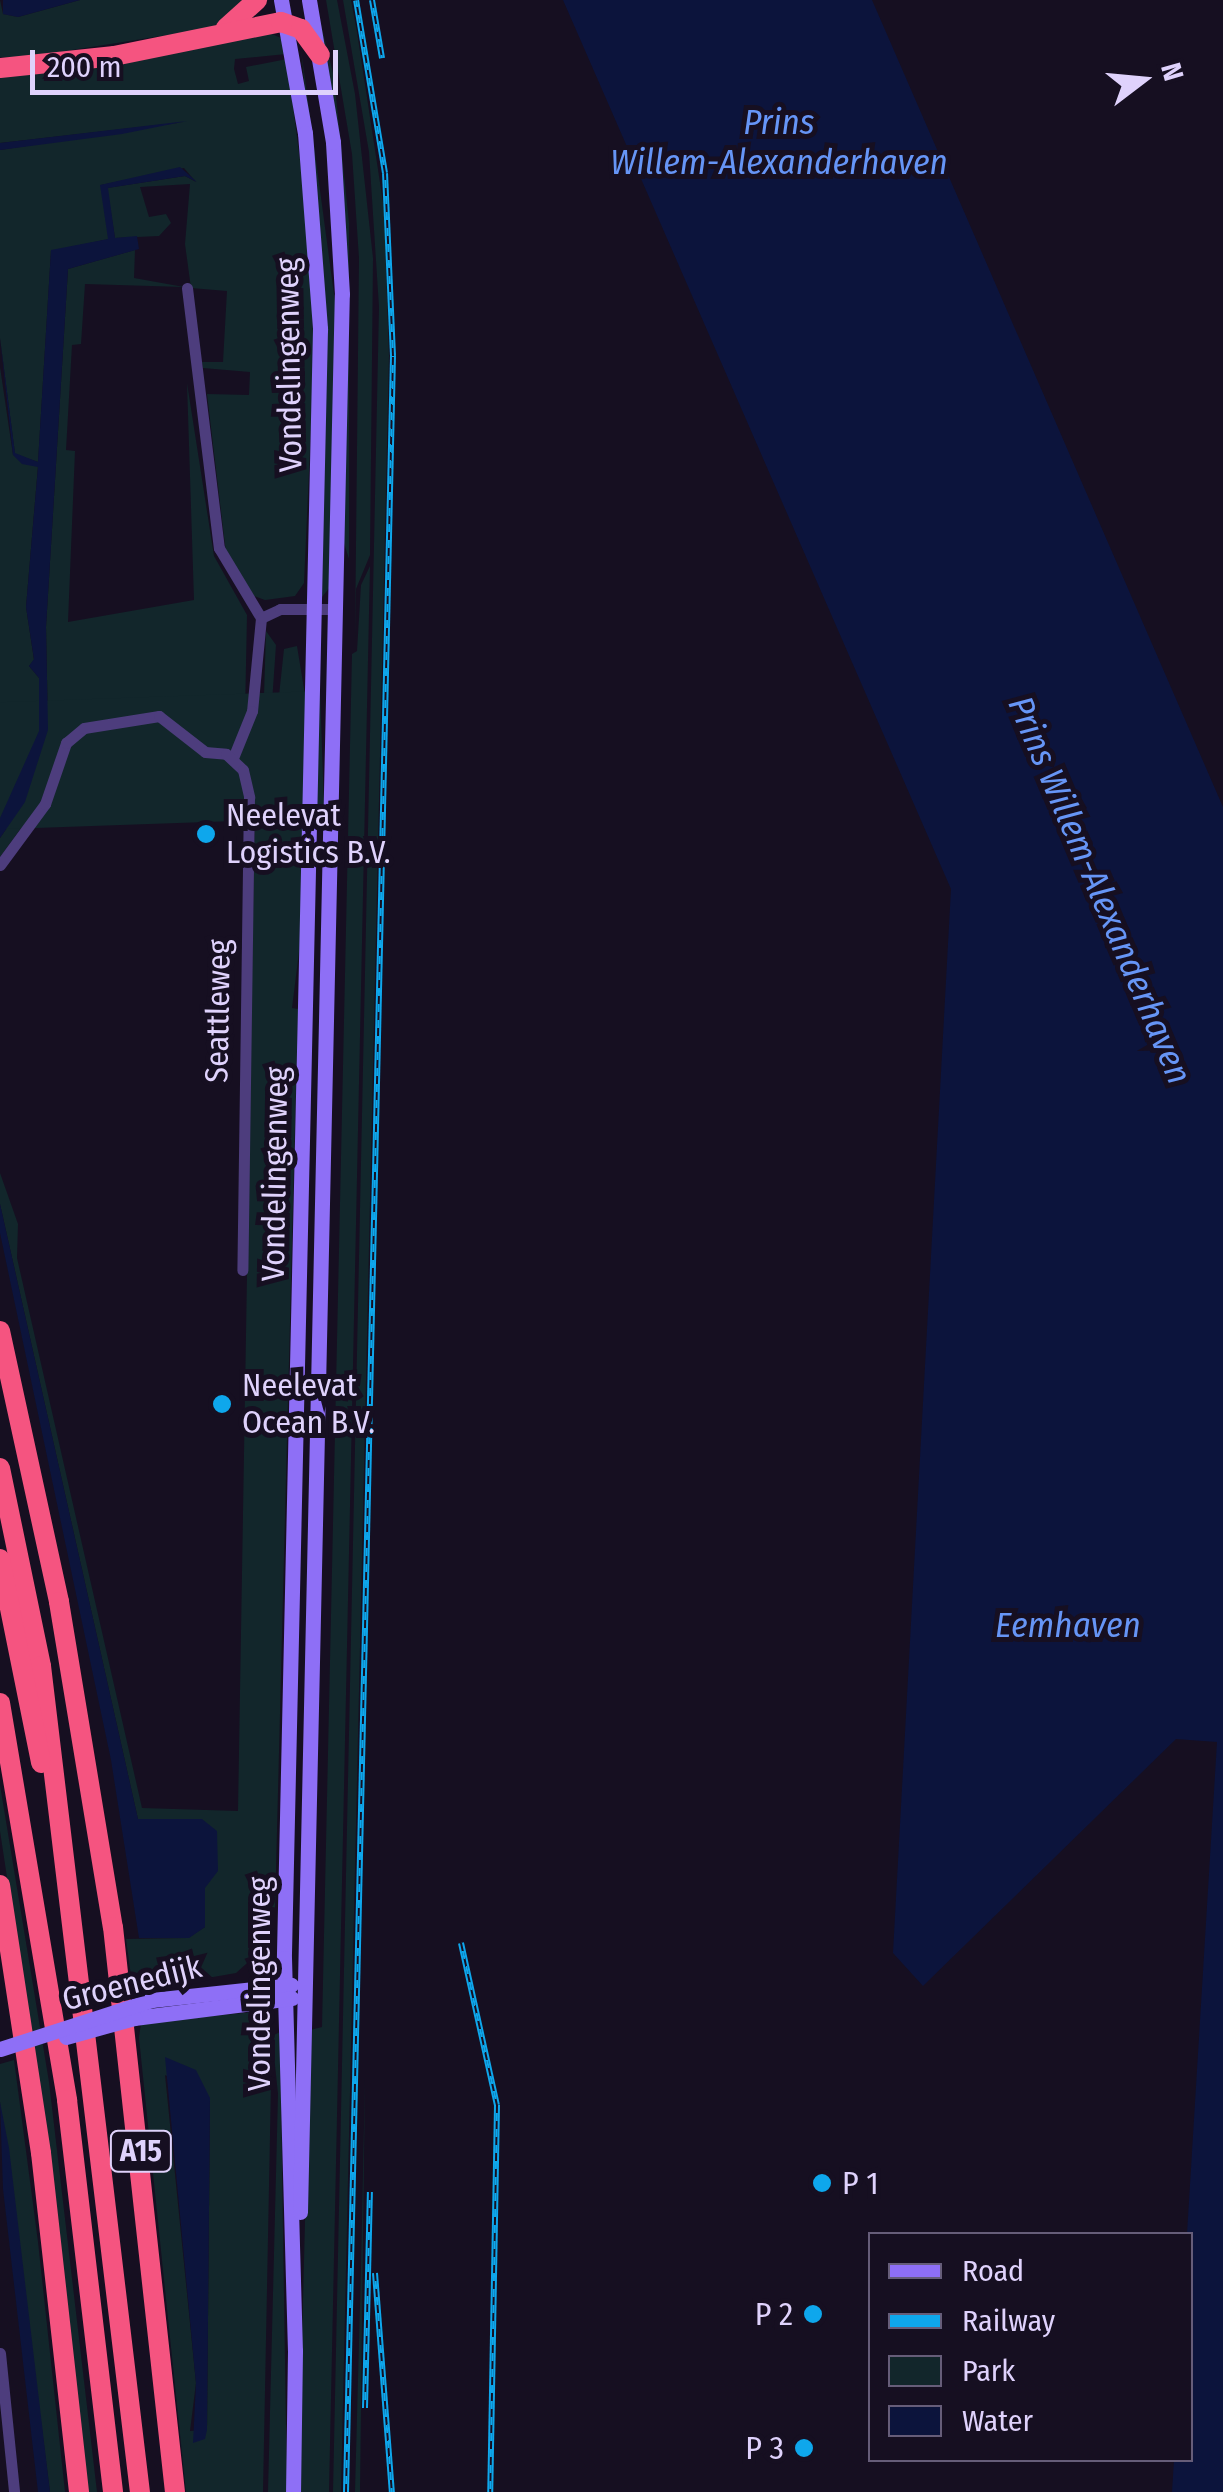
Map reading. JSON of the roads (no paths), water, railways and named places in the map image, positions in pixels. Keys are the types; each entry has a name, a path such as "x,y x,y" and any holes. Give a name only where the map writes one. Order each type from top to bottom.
{"highway":[{"path":"215,34 257,0"},
{"path":"0,68 81,61 286,22 301,29 320,55"},
{"name":"A15","path":"0,1331 59,1602 113,1927 175,2492"},
{"name":"A15","path":"0,1468 41,1666 140,2492"},
{"name":"A15","path":"0,1558 78,1957"},
{"name":"A15","path":"0,1703 62,2060 113,2492"},
{"path":"0,1885 41,2153 79,2492"}],"main road":[{"name":"Vondelingenweg","path":"282,0 316,244 316,609 284,1981 295,2351"},
{"name":"Vondelingenweg","path":"292,2492 342,294 320,55 309,0"},
{"path":"284,1981 304,1991"},
{"name":"Groenedijk","path":"0,2052 153,2006 284,1981"},
{"name":"Groenedijk","path":"0,2052 134,2018 153,2006 285,2002 304,1991"},
{"path":"258,2004 286,2026"}],"street":[{"path":"0,865 45,804 66,744 84,728 159,716 204,752 233,758 252,711 260,618 219,548 187,288"},
{"path":"260,618 280,609 335,610"},
{"name":"Seattleweg","path":"233,758 249,797 242,1270"},
{"path":"0,2353 14,2492"}],"water":[{"path":"3,0 80,0 18,17 3,14"},
{"name":"Prins Willem-Alexanderhaven","path":"563,0 872,0 1223,807 1223,2492 1172,2492 1174,2462 1193,2462 1193,2232 1187,2232 1217,1742 1176,1739 923,1986 893,1953 951,889"},
{"path":"187,121 122,134 0,150 0,143"},
{"path":"180,167 197,182 185,176 108,188 115,238 137,236 139,249 68,269 46,627 48,730 25,802 0,838 0,818 39,731 39,678 29,666 34,659 26,607 38,467 22,464 13,455 0,338 15,453 38,462 51,250 108,239 100,185"},
{"path":"0,1204 138,1819 202,1819 217,1831 218,1871 205,1888 205,1927 189,1938 139,1938 111,1760 0,1233"},
{"path":"165,2057 196,2070 210,2098 207,2430 205,2439 193,2443 196,2383"},
{"path":"0,2102 9,2148 50,2492 38,2492 3,2189"}],"railway":[{"path":"346,2492 393,356 385,173 356,0"},
{"path":"372,0 382,58"},
{"path":"461,1943 497,2105 490,2492"},
{"path":"365,2408 370,2192"},
{"path":"375,2273 392,2492"}],"place":[{"name":"Neelevat Logistics B.V.","path":"206,834"},
{"name":"Neelevat Ocean B.V.","path":"222,1404"},
{"name":"P 1","path":"822,2183"},
{"name":"P 2","path":"813,2314"},
{"name":"P 3","path":"804,2448"}],"water label":[{"name":"Eemhaven","path":"1068,1625"}]}
